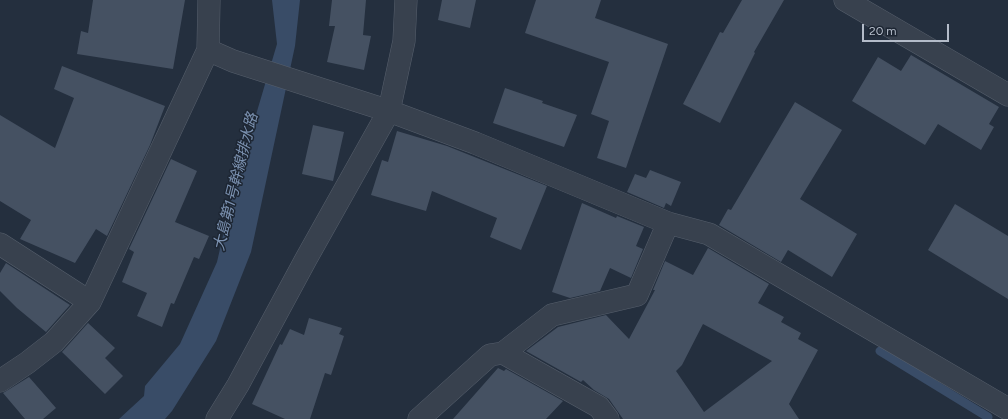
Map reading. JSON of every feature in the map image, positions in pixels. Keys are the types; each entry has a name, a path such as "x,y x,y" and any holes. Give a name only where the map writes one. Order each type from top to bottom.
{"street":[{"path":"0,381 27,363 54,342 90,302 208,50 209,0"},
{"path":"217,419 238,385 306,259 389,111 404,41 406,0"},
{"path":"845,0 1008,95"},
{"path":"208,50 233,61 389,111 475,143 668,223 709,234 1008,409"},
{"path":"419,419 490,355 503,353 552,315 637,295 668,223"},
{"path":"0,244 90,302"},
{"path":"503,353 599,407 608,419"}],"water":[{"name":"大島第1号幹線排水路","path":"272,0 300,0 295,46 251,252 216,341 172,411 165,419 119,419 144,396 145,386 180,344 217,262 233,192 277,44"}],"building":[{"path":"93,0 185,0 173,69 77,54 81,31 88,33"},
{"path":"332,0 366,0 363,35 371,36 364,70 327,62 335,26 329,26"},
{"path":"442,0 476,0 470,28 438,20"},
{"path":"536,0 601,0 595,18 668,44 626,168 597,158 609,121 591,114 609,62 525,33"},
{"path":"742,0 784,0 754,52 755,53 720,123 683,104 720,32 723,33"},
{"path":"911,55 999,107 989,124 994,127 981,150 938,124 925,145 852,101 878,57 901,71"},
{"path":"62,66 165,106 150,145 107,236 96,229 75,263 20,239 31,220 0,201 0,115 55,148 74,98 54,89"},
{"path":"505,88 577,115 564,147 493,123"},
{"path":"795,102 842,130 800,199 857,234 832,277 788,250 781,262 719,225 728,209 731,210"},
{"path":"313,125 344,132 333,181 302,174"},
{"path":"397,131 447,146 547,186 521,250 490,237 497,218 432,191 426,211 371,195 382,160 388,162"},
{"path":"171,159 197,171 175,222 209,236 199,259 194,257 174,304 171,303 162,327 137,316 147,293 122,282 134,252 129,249"},
{"path":"650,170 681,182 671,206 666,203 664,208 627,192 635,174 646,178"},
{"path":"582,203 616,218 617,216 644,227 636,246 643,249 631,278 610,268 600,291 570,298 552,292"},
{"path":"955,204 1008,236 1008,299 928,250"},
{"path":"708,248 769,284 758,303 784,317 781,322 801,333 798,339 818,350 789,404 799,419 623,419 609,399 594,390 583,380 581,382 526,351 558,327 606,315 629,339 655,290 653,290 665,261 693,275","holes":["703,324 772,361 704,412 676,371 682,365"]},
{"path":"6,263 70,305 46,332 17,308 0,291 0,273"},
{"path":"309,318 342,328 339,334 344,336 331,375 325,373 310,419 285,419 252,404 280,344 282,345 290,329 304,335"},
{"path":"88,323 115,348 105,358 123,376 105,394 62,352"},
{"path":"498,368 504,371 506,369 563,401 546,419 453,419"},
{"path":"29,377 56,408 43,419 25,419 3,393"}],"waterway":[{"path":"880,351 988,417"}]}
